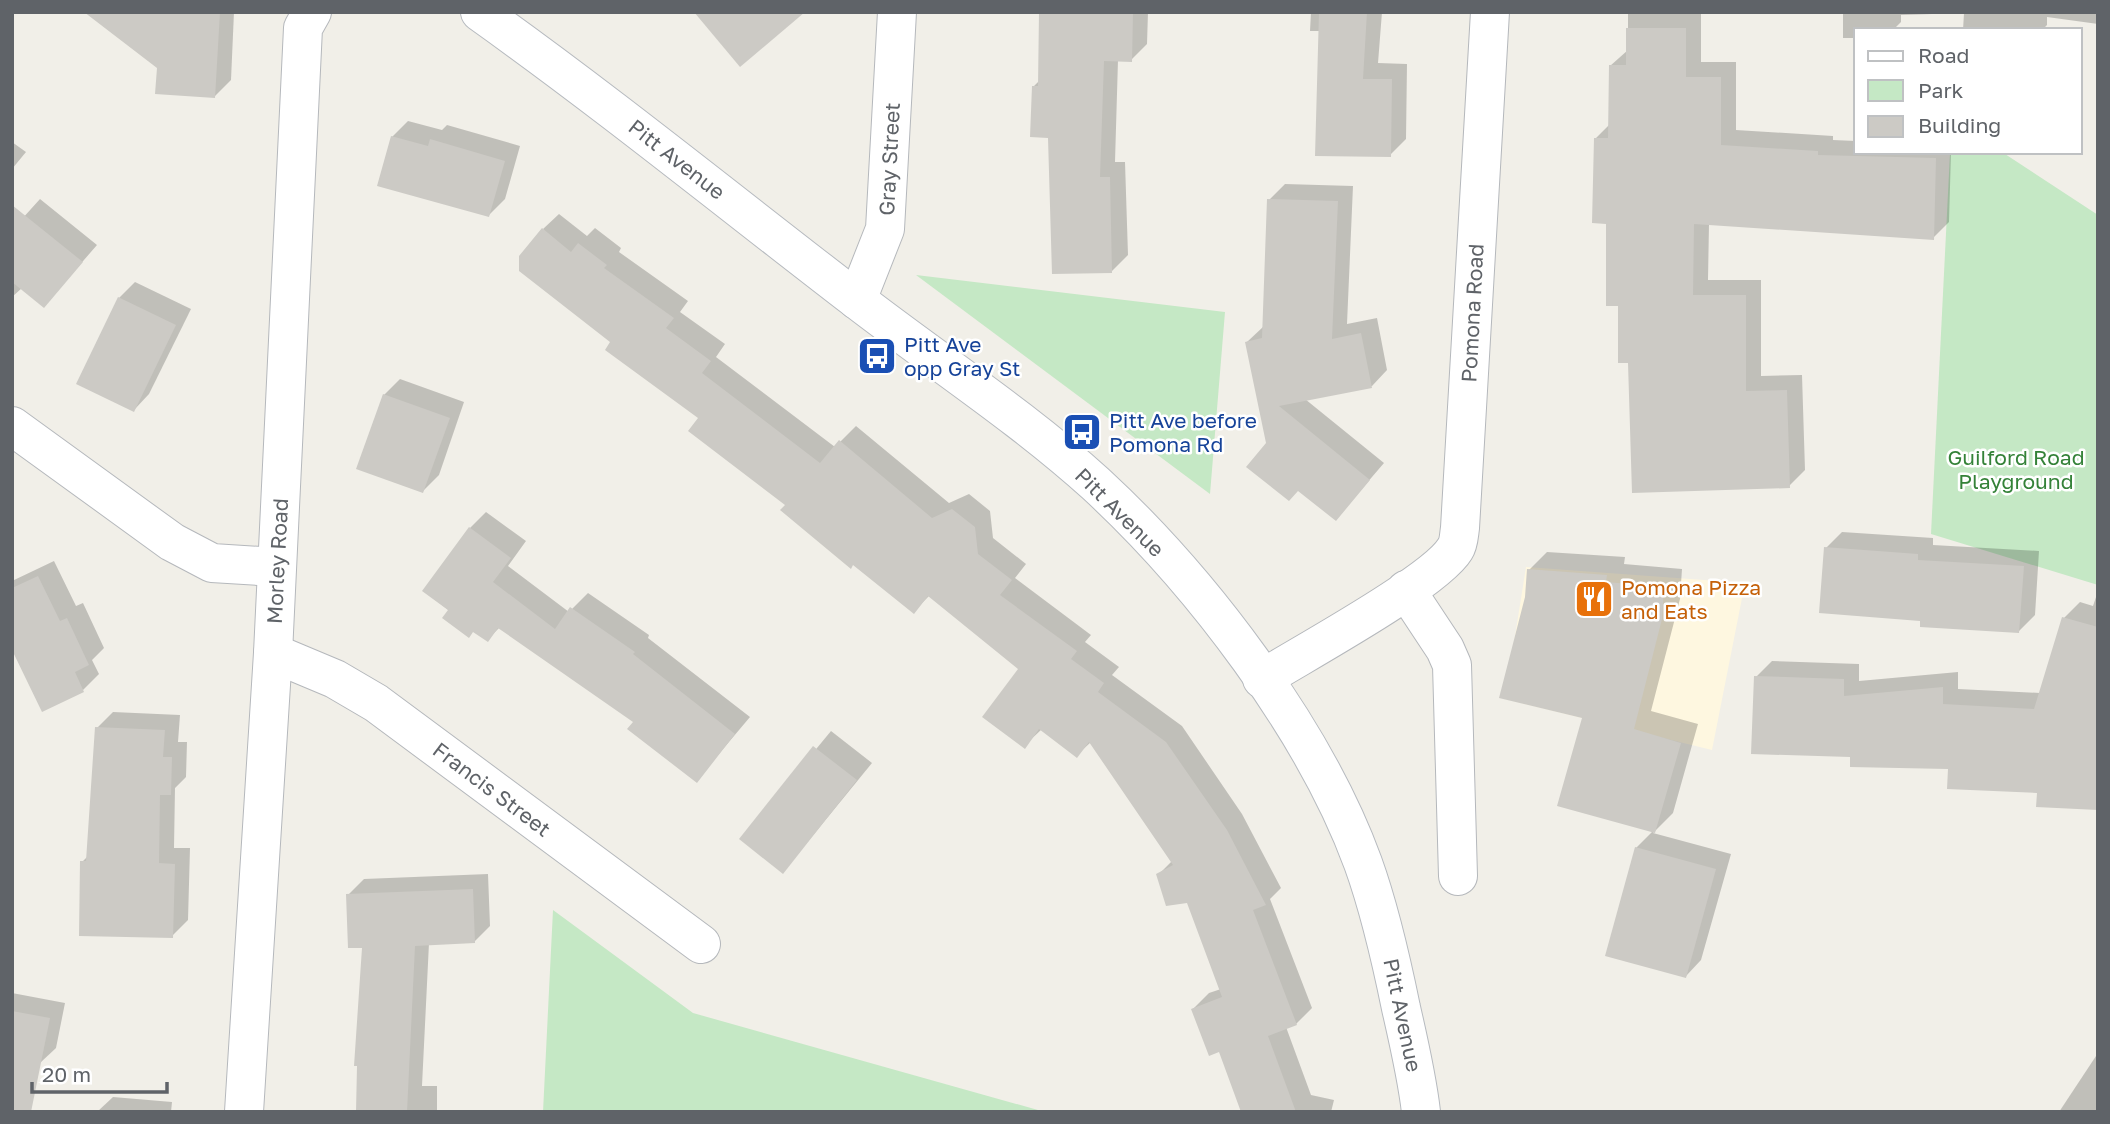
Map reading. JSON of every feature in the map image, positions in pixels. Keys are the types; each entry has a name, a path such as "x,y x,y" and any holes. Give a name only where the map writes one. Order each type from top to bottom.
{"street":[{"name":"Morley Road","path":"244,1112 273,653 303,28 312,12"},
{"name":"Pitt Avenue","path":"480,12 582,84 857,300 1058,452 1098,487 1211,606 1299,733 1334,797 1362,861 1387,938 1421,1112"},
{"name":"Gray Street","path":"857,300 885,229 897,12"},
{"name":"Pomona Road","path":"1262,679 1406,590 1439,567 1456,548 1460,528 1490,12"},
{"path":"12,426 172,542 212,563 276,567"},
{"path":"1406,590 1445,649 1451,665 1458,876"},
{"name":"Francis Street","path":"273,653 335,679 376,702 701,944"}],"shaded area":[{"path":"1526,567 1745,583 1712,750 1505,699"}],"green space":[{"name":"Guilford Road Playground","path":"1950,154 2005,154 2098,215 2098,585 1931,534"},
{"path":"916,275 1225,312 1210,494"},
{"path":"553,910 693,1013 1045,1112 543,1112"}],"building":[{"path":"84,12 220,12 215,98 155,94 157,68"},
{"path":"694,12 805,12 740,67"},
{"path":"1039,12 1133,12 1132,62 1104,61 1100,177 1110,177 1112,273 1052,274 1048,138 1030,137 1032,86 1038,86"},
{"path":"1319,12 1367,12 1363,79 1392,79 1391,157 1315,156"},
{"path":"1626,28 1686,28 1686,77 1721,77 1721,145 1818,151 1818,155 1936,158 1934,240 1694,224 1693,295 1746,295 1746,391 1787,390 1790,488 1632,493 1628,363 1618,363 1618,306 1606,306 1606,224 1592,223 1594,138 1608,138 1609,65 1626,65"},
{"path":"391,136 428,146 430,139 505,161 489,217 377,186"},
{"path":"1267,199 1338,201 1332,339 1361,333 1372,388 1279,406 1370,480 1336,521 1298,491 1289,501 1246,467 1266,443 1245,342 1262,338"},
{"path":"12,205 83,262 44,308 12,282"},
{"path":"542,228 571,252 578,243 607,265 604,268 674,318 666,328 711,361 702,373 820,463 839,440 932,518 952,509 975,527 978,554 1012,580 1000,595 1077,651 1071,659 1104,683 1098,692 1166,742 1227,830 1266,905 1253,910 1297,1025 1268,1036 1296,1112 1241,1112 1219,1052 1209,1056 1191,1009 1222,997 1187,903 1166,906 1156,874 1173,865 1089,742 1077,758 1039,729 1025,749 982,717 1018,669 928,596 914,614 853,565 851,569 780,510 785,505 688,431 698,418 605,350 610,342 519,271 519,256"},
{"path":"118,297 176,325 134,412 76,384"},
{"path":"383,394 450,418 423,493 356,469"},
{"path":"469,527 511,558 493,582 555,629 570,607 635,652 633,654 735,734 697,783 627,729 633,722 498,628 488,642 473,632 469,638 442,618 448,610 422,591"},
{"path":"1824,547 1918,554 1918,560 2024,566 2019,633 1920,627 1920,621 1819,613"},
{"path":"1527,569 1607,575 1606,582 1664,587 1662,619 1634,729 1681,743 1655,833 1557,806 1582,718 1499,698 1525,597"},
{"path":"38,576 60,621 67,618 89,665 75,672 84,692 42,712 12,650 12,588"},
{"path":"2062,617 2098,627 2098,810 2036,807 2037,793 1947,789 1948,769 1850,767 1850,757 1751,754 1754,676 1844,679 1844,696 1943,687 1943,704 2034,709"},
{"path":"95,727 165,730 163,757 172,757 171,795 160,795 159,863 175,864 173,938 79,936 80,861 86,861"},
{"path":"813,746 857,780 783,874 739,839"},
{"path":"1635,847 1716,869 1686,978 1605,956"},
{"path":"473,889 475,943 415,946 407,1112 356,1112 357,1066 354,1066 362,948 348,948 346,894"},
{"path":"12,1011 50,1018 31,1112 12,1112"}],"place":[{"name":"Pitt Ave opp Gray St","path":"877,356"},
{"name":"Pitt Ave before Pomona Rd","path":"1082,432"},
{"name":"Pomona Pizza and Eats","path":"1594,599"}]}
